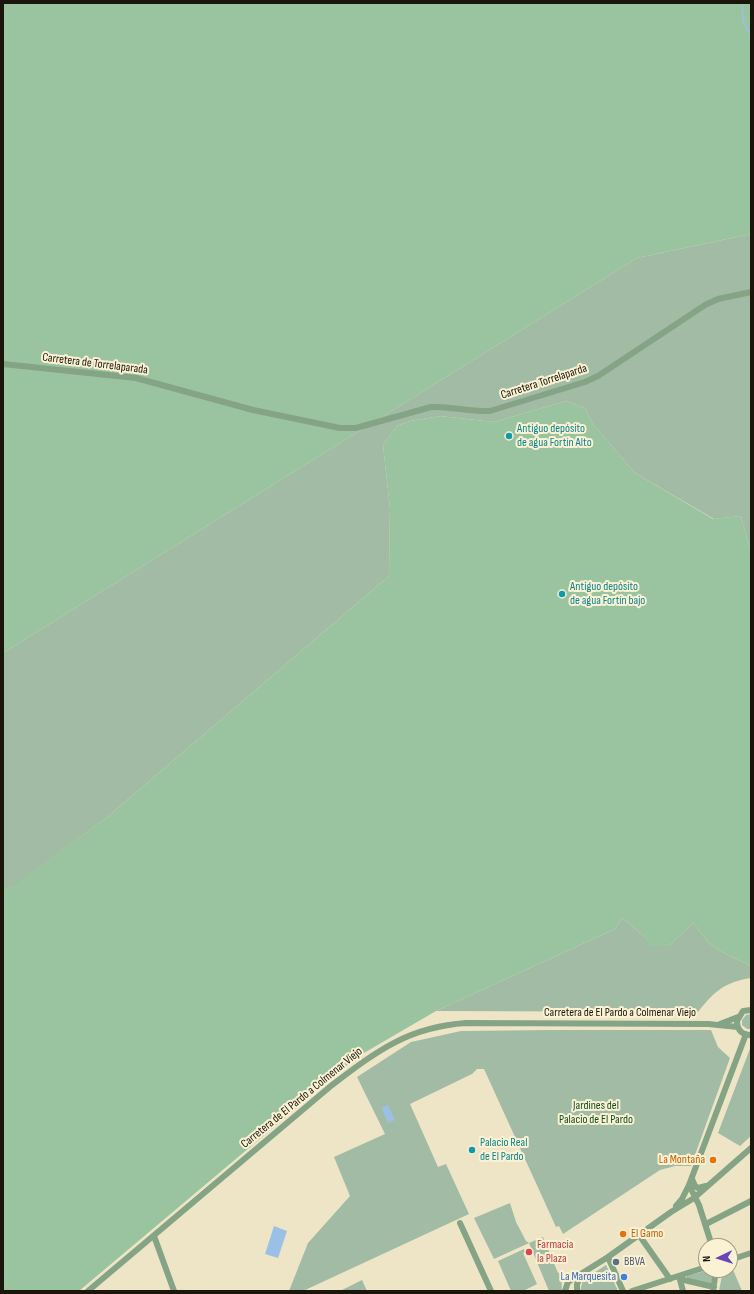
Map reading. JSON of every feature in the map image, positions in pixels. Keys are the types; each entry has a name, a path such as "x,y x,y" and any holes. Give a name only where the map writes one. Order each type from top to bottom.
{"street":[{"name":"Carretera Torrelaparda","path":"253,410 323,426 347,428 356,428 431,407 443,407 477,412 490,411 585,382 598,376 705,305 718,299 751,292"},
{"name":"Carretera de Torrelaparada","path":"3,364 136,378 253,410"},
{"path":"716,1024 738,1017 743,1011 751,1010"},
{"path":"738,1017 738,1027"},
{"name":"Carretera de El Pardo a Colmenar Viejo","path":"88,1291 332,1085 373,1054 394,1042 415,1033 442,1025 466,1023 716,1024"},
{"path":"671,1212 682,1199 692,1179 749,1035 738,1027 716,1024"},
{"path":"565,1291 568,1282 575,1276 582,1274 608,1257 671,1212 694,1198 751,1148"},
{"path":"692,1179 693,1183 701,1189 711,1184"},
{"path":"689,1185 706,1224 710,1238"},
{"path":"682,1199 690,1197 694,1198"},
{"path":"706,1224 751,1200"},
{"path":"698,1205 712,1220"},
{"path":"460,1223 491,1291"},
{"path":"639,1235 670,1279"},
{"path":"154,1236 174,1291"},
{"path":"738,1257 751,1253"},
{"path":"608,1257 623,1291"},
{"path":"632,1291 698,1270"},
{"path":"577,1288 582,1274"},
{"path":"575,1276 577,1288"},
{"path":"679,1276 684,1280 714,1289 715,1278"},
{"path":"679,1276 683,1291"}],"green space":[{"path":"3,3 751,3 751,234 637,258 3,653"},
{"path":"751,234 751,552 741,516 714,519 635,473 593,424 585,408 566,401 494,422 440,416 410,421 397,426 383,445 390,508 389,576 106,818 14,886 3,891 3,653 637,258"},
{"path":"566,401 585,408 593,424 635,473 713,519 741,516 751,552 751,966 722,952 709,943 693,923 669,946 649,947 645,937 622,918 615,929 436,1011 357,1057 79,1291 3,1291 3,891 13,886 106,818 389,576 390,508 383,445 397,426 410,421 440,416 494,422"},
{"path":"622,918 645,937 669,946 693,923 709,943 722,952 751,966 751,978 734,982 720,989 698,1012 436,1011 615,929"},
{"path":"751,1014 751,1029 747,1029 742,1025 742,1020 746,1015"},
{"name":"Jardines del Palacio de El Pardo","path":"711,1030 718,1047 730,1058 691,1166 675,1166 660,1170 563,1234 559,1226 556,1227 484,1069 477,1069 472,1074 410,1104 438,1167 446,1164 469,1214 303,1291 289,1291 308,1243 350,1196 334,1157 385,1134 357,1077 411,1042 461,1031"},
{"path":"751,1046 751,1136 740,1146 718,1133"},
{"path":"510,1203 516,1222 526,1241 529,1243 494,1259 474,1218"},
{"path":"543,1237 558,1273 561,1272 562,1291 549,1291 529,1243"},
{"path":"524,1249 525,1252 523,1253 537,1284 523,1291 511,1291 498,1261"},
{"path":"606,1265 618,1291 580,1291 583,1280"},
{"path":"698,1273 698,1278 712,1278 711,1284 687,1279 687,1276"},
{"path":"721,1278 736,1278 742,1291 719,1291"},
{"path":"362,1280 367,1291 339,1291 342,1290"}],"water":[{"path":"388,1105 395,1120 388,1123 382,1108"},
{"path":"274,1226 287,1231 278,1258 265,1254"}],"waterway":[{"path":"742,3 743,22 751,35"}],"place":[{"name":"Antiguo depósito de agua Fortín Alto","path":"509,436"},
{"name":"Antiguo depósito de agua Fortín bajo","path":"562,594"},
{"name":"Palacio Real de El Pardo","path":"472,1150"},
{"name":"La Montaña","path":"713,1160"},
{"name":"El Gamo","path":"623,1234"},
{"name":"Farmacia la Plaza","path":"529,1252"},
{"name":"BBVA","path":"616,1262"},
{"name":"La Marquesita","path":"624,1277"}]}
